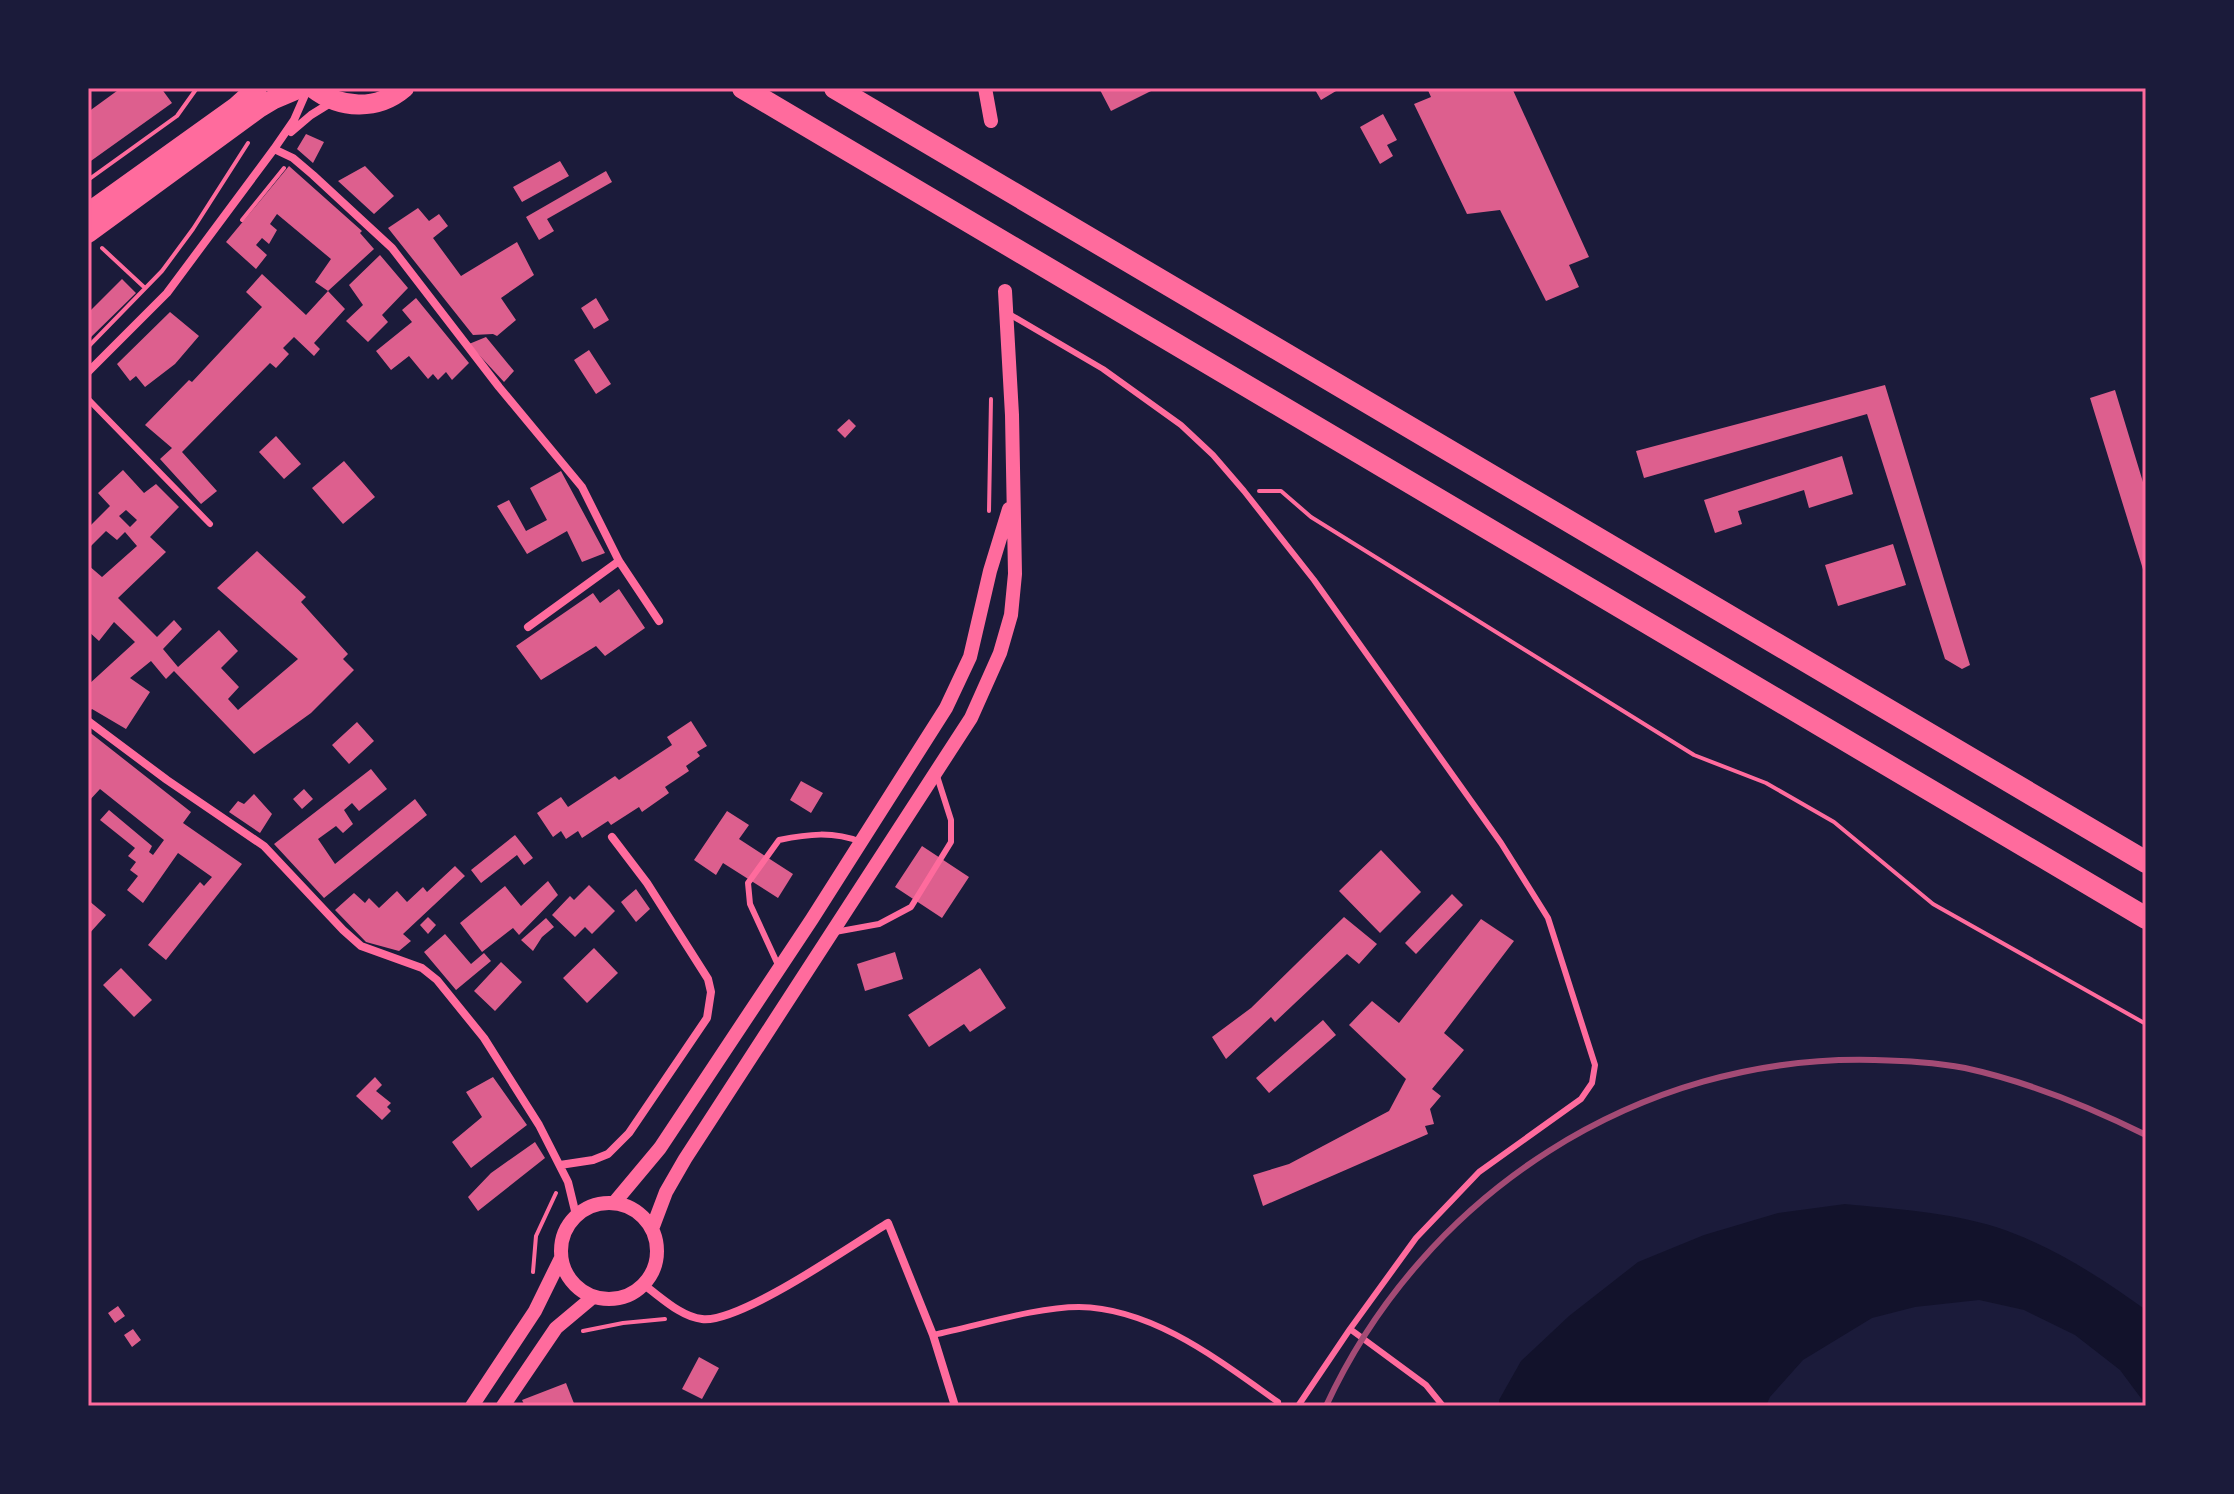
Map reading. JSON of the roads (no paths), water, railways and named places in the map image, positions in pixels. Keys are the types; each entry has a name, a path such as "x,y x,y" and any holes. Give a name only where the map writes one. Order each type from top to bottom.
{"highway":[{"path":"743,88 2146,918"},
{"path":"835,88 2146,862"}],"main road":[{"path":"88,213 236,107 257,88"},
{"path":"91,236 259,108 300,88"},
{"path":"310,88 334,101 367,105 389,98 404,88"}],"street":[{"path":"88,372 159,302 274,149 294,120 310,88"},
{"path":"985,88 991,121"},
{"path":"274,149 311,115 334,101"},
{"path":"274,149 293,158 392,248 499,387 582,487 619,561 659,621"},
{"path":"652,1229 666,1192 685,1159 936,772 983,695 1000,653 1011,615 1015,574 1012,415 1005,291"},
{"path":"614,1203 660,1148 946,708 970,657 990,571 1012,497"},
{"path":"528,627 619,561"},
{"path":"88,721 264,846 361,946 422,968 437,980 484,1038 560,1165 576,1215"},
{"path":"560,1165 593,1160 618,1147 699,1031 710,1006 708,979 647,883 612,837"},
{"path":"472,1406 535,1311 561,1258 565,1230 576,1215 595,1205 614,1203 637,1212 652,1229 657,1248 657,1258 644,1285 626,1297 615,1299 593,1297 575,1286 568,1278 561,1258"},
{"path":"644,1285 696,1318 721,1318 756,1302 888,1223 933,1335 955,1406"},
{"path":"503,1406 556,1328 593,1297"}],"lane":[{"path":"1006,313 1103,369 1181,425 1213,455 1306,569 1501,843 1548,918 1595,1065 1592,1083 1581,1099 1479,1172 1416,1238 1298,1406"},
{"path":"88,399 210,524"},
{"path":"832,933 879,924 911,907 951,842 951,820 936,772"},
{"path":"779,967 750,904 748,883 779,840 811,833 846,836 861,842"},
{"path":"933,1335 1036,1311 1077,1307 1107,1309 1166,1331 1198,1348 1278,1402"},
{"path":"1350,1329 1426,1385 1443,1406"}],"railway":[{"path":"1326,1406 1368,1330 1420,1262 1480,1202 1549,1151 1623,1111 1703,1082 1787,1064 1874,1060 1942,1064 2035,1088 2146,1135"}]}
